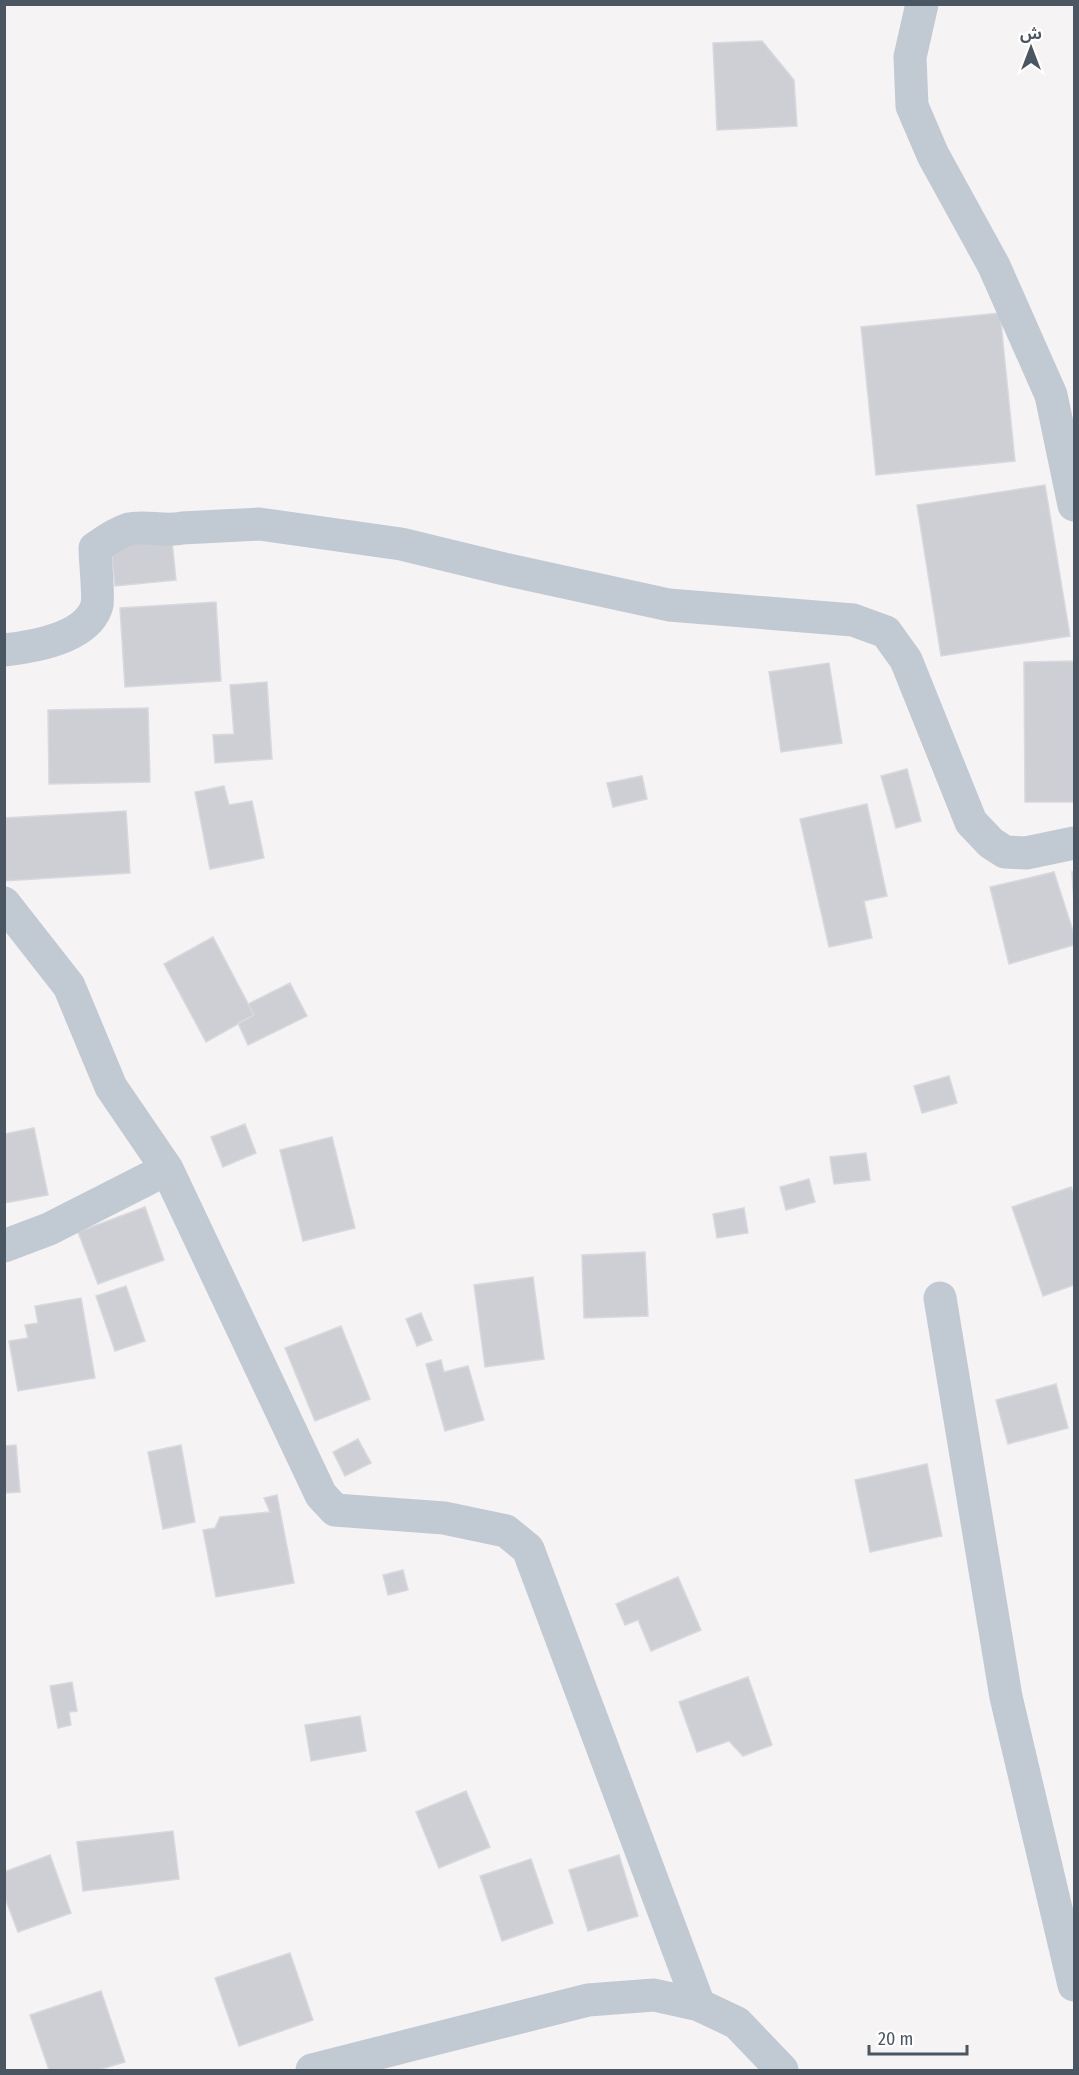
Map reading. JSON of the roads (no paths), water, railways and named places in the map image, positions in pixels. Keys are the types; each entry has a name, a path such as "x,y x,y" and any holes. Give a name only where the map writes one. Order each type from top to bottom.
{"street":[{"path":"922,4 910,57 912,106 933,155 1063,392 1074,505"},
{"path":"4,650 33,647 67,635 86,625 97,604 94,548 130,528 171,531 183,528 260,524 401,544 504,569 669,604 853,620 886,632 906,660 971,822 991,843 1005,852 1026,853 1074,843"},
{"path":"4,903 69,986 111,1087 167,1169 321,1495 335,1510 444,1518 506,1532 528,1549 699,2006"},
{"path":"4,1246 49,1229 167,1169"},
{"path":"940,1298 1006,1697 1074,1985"},
{"path":"312,2070 588,2000 654,1995 699,2006 737,2023 782,2070"}]}
